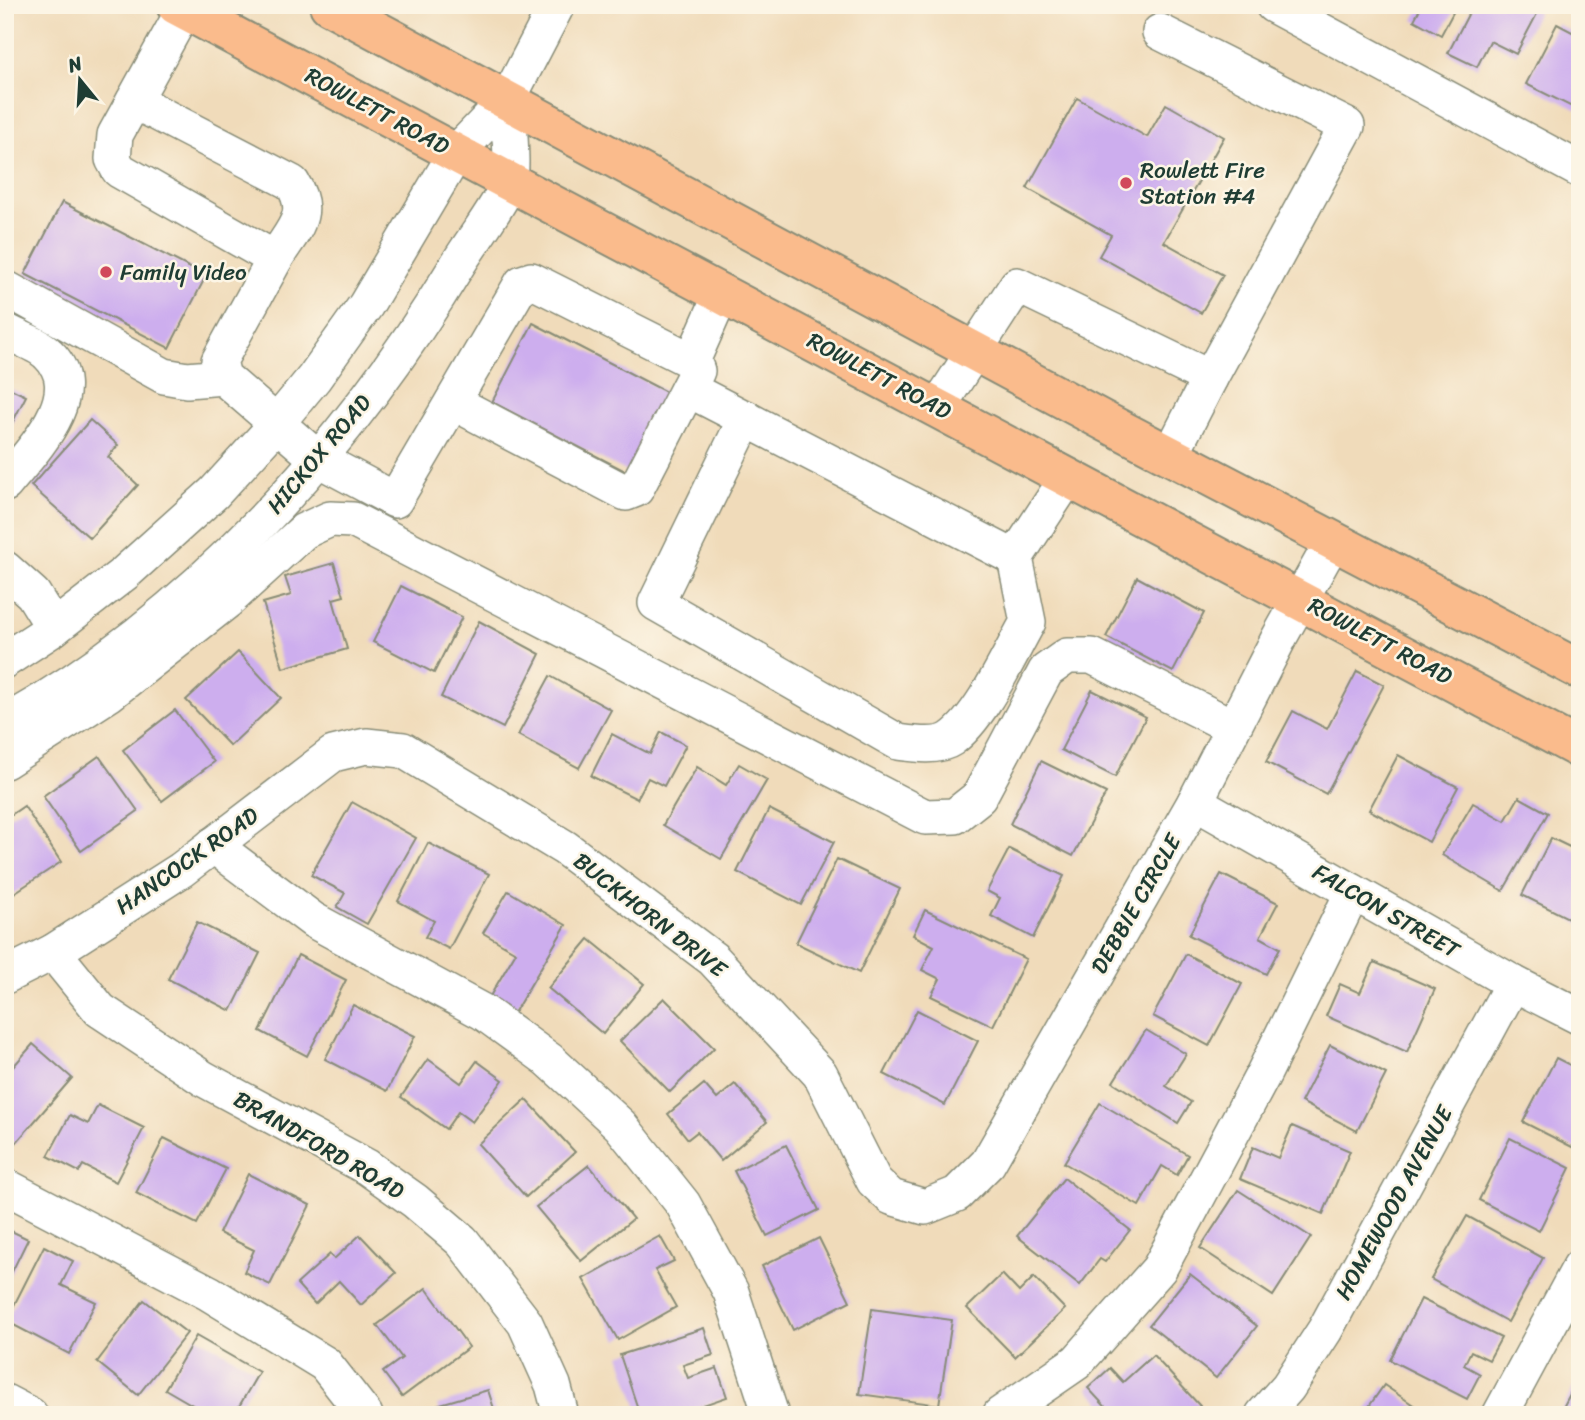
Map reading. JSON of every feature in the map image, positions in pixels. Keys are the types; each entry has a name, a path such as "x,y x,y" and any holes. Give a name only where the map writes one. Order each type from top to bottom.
{"main road":[{"name":"ROWLETT ROAD","path":"180,7 1267,584 1300,598 1580,749"},
{"path":"342,8 1170,456 1580,670"}],"street":[{"path":"5,660 54,628 125,573 214,493 278,422 366,305 456,153 508,99 557,5"},
{"path":"1273,5 1580,170"},
{"path":"180,7 115,135 114,159 119,170 275,259"},
{"path":"1160,32 1347,126 1170,456"},
{"path":"508,99 510,181"},
{"path":"134,101 292,183 303,199 302,213 219,361 223,377 318,459 395,500 522,283 531,280 690,375 746,418 1015,558"},
{"name":"HICKOX ROAD","path":"5,723 136,634 237,547 318,459 415,335 510,181"},
{"path":"938,407 1017,285 1210,378"},
{"path":"5,288 164,376 187,380 223,377"},
{"path":"453,401 626,492 636,489 690,375 722,293"},
{"path":"5,331 49,354 62,378 61,402 51,427 5,484"},
{"path":"746,418 656,603 898,742 924,745 950,740 974,714 1028,622 1015,558 1068,477"},
{"path":"5,761 109,694 227,601 304,531 330,519 353,520 925,817 955,816 979,797 1046,671 1067,656 1092,656 1233,727"},
{"name":"DEBBIE CIRCLE","path":"891,1197 925,1207 957,1194 988,1163 1195,802 1300,598 1333,541"},
{"path":"5,569 33,594 54,628"},
{"name":"HANCOCK ROAD","path":"5,976 52,952 181,870 333,754 366,746"},
{"name":"BUCKHORN DRIVE","path":"366,746 403,750 565,848 713,960 820,1074 874,1181 891,1197"},
{"name":"FALCON STREET","path":"1195,802 1513,983 1580,1017"},
{"path":"213,845 313,920 483,1012 549,1060 620,1125 683,1204 731,1292 771,1415"},
{"path":"1000,1415 1077,1362 1158,1269 1264,1073 1353,892"},
{"name":"BRANDFORD ROAD","path":"52,952 100,1010 204,1079 367,1167 415,1201 462,1241 525,1322 552,1385 561,1415"},
{"name":"HOMEWOOD AVENUE","path":"1263,1415 1288,1387 1325,1329 1513,983"},
{"path":"5,1185 209,1293 325,1364 365,1415"},
{"path":"1500,1415 1580,1267"}],"building":[{"path":"1422,5 1457,5 1441,35 1414,20"},
{"path":"1473,5 1524,5 1538,12 1516,54 1490,41 1477,67 1448,53"},
{"path":"1557,24 1580,36 1578,110 1526,84"},
{"path":"1077,98 1147,137 1166,104 1224,137 1164,242 1223,275 1201,313 1099,256 1111,235 1027,188"},
{"path":"62,202 206,276 169,348 25,274"},
{"path":"533,323 670,394 629,473 492,402"},
{"path":"5,386 26,396 5,437"},
{"path":"90,420 118,445 108,457 138,485 90,538 31,486"},
{"path":"334,563 344,596 333,599 347,649 283,668 263,603 291,595 285,577"},
{"path":"1137,577 1204,613 1173,672 1106,637"},
{"path":"401,586 462,617 434,673 373,642"},
{"path":"479,621 540,654 503,728 441,697"},
{"path":"238,652 281,698 230,746 186,700"},
{"path":"1357,671 1384,685 1326,794 1266,762 1293,711 1327,729"},
{"path":"550,676 611,710 579,768 518,735"},
{"path":"1092,690 1146,717 1115,777 1061,750"},
{"path":"175,710 214,762 162,801 123,750"},
{"path":"661,732 686,745 664,786 648,778 637,799 591,776 612,734 650,754"},
{"path":"1398,755 1458,787 1429,842 1369,810"},
{"path":"99,756 138,811 81,851 43,796"},
{"path":"1041,761 1106,793 1073,856 1010,824"},
{"path":"739,764 767,780 721,859 663,825 697,767 726,785"},
{"path":"1519,797 1548,813 1503,891 1442,855 1473,803 1505,821"},
{"path":"352,802 416,838 367,924 337,907 345,893 311,875"},
{"path":"24,806 61,862 5,899 5,819"},
{"path":"769,809 834,842 801,905 737,872"},
{"path":"1551,838 1580,852 1580,924 1522,895"},
{"path":"428,843 489,874 449,949 425,937 434,921 398,901"},
{"path":"1009,849 1064,876 1033,938 991,916 1000,898 987,891"},
{"path":"837,859 900,889 859,973 796,943"},
{"path":"1221,874 1278,903 1260,937 1280,948 1266,974 1189,935"},
{"path":"508,891 566,925 514,1013 489,998 516,952 483,933"},
{"path":"925,910 1026,959 993,1026 931,996 940,979 922,970 934,946 913,935"},
{"path":"197,922 260,953 231,1011 168,979"},
{"path":"589,939 644,984 603,1034 548,988"},
{"path":"1186,954 1242,984 1209,1046 1153,1016"},
{"path":"298,955 346,980 307,1056 260,1031"},
{"path":"1374,962 1435,989 1407,1052 1326,1016 1340,984 1360,993"},
{"path":"664,998 714,1048 670,1092 620,1041"},
{"path":"353,1005 415,1036 387,1091 325,1059"},
{"path":"917,1010 978,1041 945,1105 884,1074"},
{"path":"1146,1030 1186,1054 1166,1086 1191,1102 1178,1123 1113,1082"},
{"path":"33,1044 72,1078 15,1144 5,1136 5,1076"},
{"path":"1330,1045 1386,1074 1357,1131 1301,1102"},
{"path":"1556,1058 1580,1070 1580,1151 1523,1122"},
{"path":"428,1059 461,1083 477,1061 503,1080 472,1122 458,1112 446,1129 401,1097"},
{"path":"704,1084 717,1099 735,1084 767,1122 721,1161 697,1132 688,1139 668,1114"},
{"path":"526,1099 575,1152 526,1197 478,1144"},
{"path":"1100,1103 1188,1155 1177,1175 1162,1166 1139,1206 1064,1163"},
{"path":"98,1105 144,1128 116,1182 83,1165 79,1172 48,1156 70,1115 88,1124"},
{"path":"1292,1126 1350,1151 1323,1214 1240,1179 1253,1147 1278,1158"},
{"path":"164,1138 226,1169 197,1224 136,1193"},
{"path":"1510,1138 1570,1168 1539,1231 1479,1200"},
{"path":"786,1145 819,1210 767,1236 734,1171"},
{"path":"589,1165 633,1219 581,1261 536,1207"},
{"path":"248,1174 310,1205 270,1285 244,1272 254,1250 219,1233"},
{"path":"1064,1178 1130,1230 1105,1262 1100,1259 1080,1285 1017,1236"},
{"path":"1238,1190 1311,1237 1273,1296 1200,1248"},
{"path":"1467,1216 1543,1258 1508,1322 1431,1279"},
{"path":"5,1228 28,1239 5,1286"},
{"path":"360,1235 396,1273 361,1305 339,1281 315,1304 297,1284 330,1254 334,1259"},
{"path":"660,1236 674,1261 655,1270 676,1307 618,1340 583,1279"},
{"path":"819,1238 850,1301 793,1330 762,1266"},
{"path":"44,1246 73,1261 61,1285 96,1302 69,1354 6,1321"},
{"path":"1002,1274 1019,1292 1034,1277 1065,1309 1015,1357 967,1308"},
{"path":"1190,1274 1257,1326 1216,1378 1149,1325"},
{"path":"426,1288 469,1347 402,1397 383,1372 402,1358 377,1325"},
{"path":"1421,1299 1501,1338 1489,1360 1471,1351 1464,1365 1480,1374 1467,1399 1390,1360"},
{"path":"144,1300 187,1333 138,1395 97,1362"},
{"path":"872,1309 952,1320 939,1405 859,1394"},
{"path":"704,1328 713,1355 683,1365 688,1378 717,1368 727,1397 674,1415 640,1415 620,1355"},
{"path":"196,1336 259,1372 234,1415 210,1415 165,1389"},
{"path":"1153,1355 1200,1406 1190,1415 1113,1415 1088,1388 1110,1368 1123,1382"},
{"path":"1580,1375 1580,1415 1559,1415"},
{"path":"1384,1385 1428,1415 1363,1415"},
{"path":"488,1390 496,1415 440,1415 437,1405"},
{"path":"1072,1408 1078,1415 1064,1415"}],"place":[{"name":"Rowlett Fire Station #4","path":"1126,183"},
{"name":"Family Video","path":"106,272"}]}
